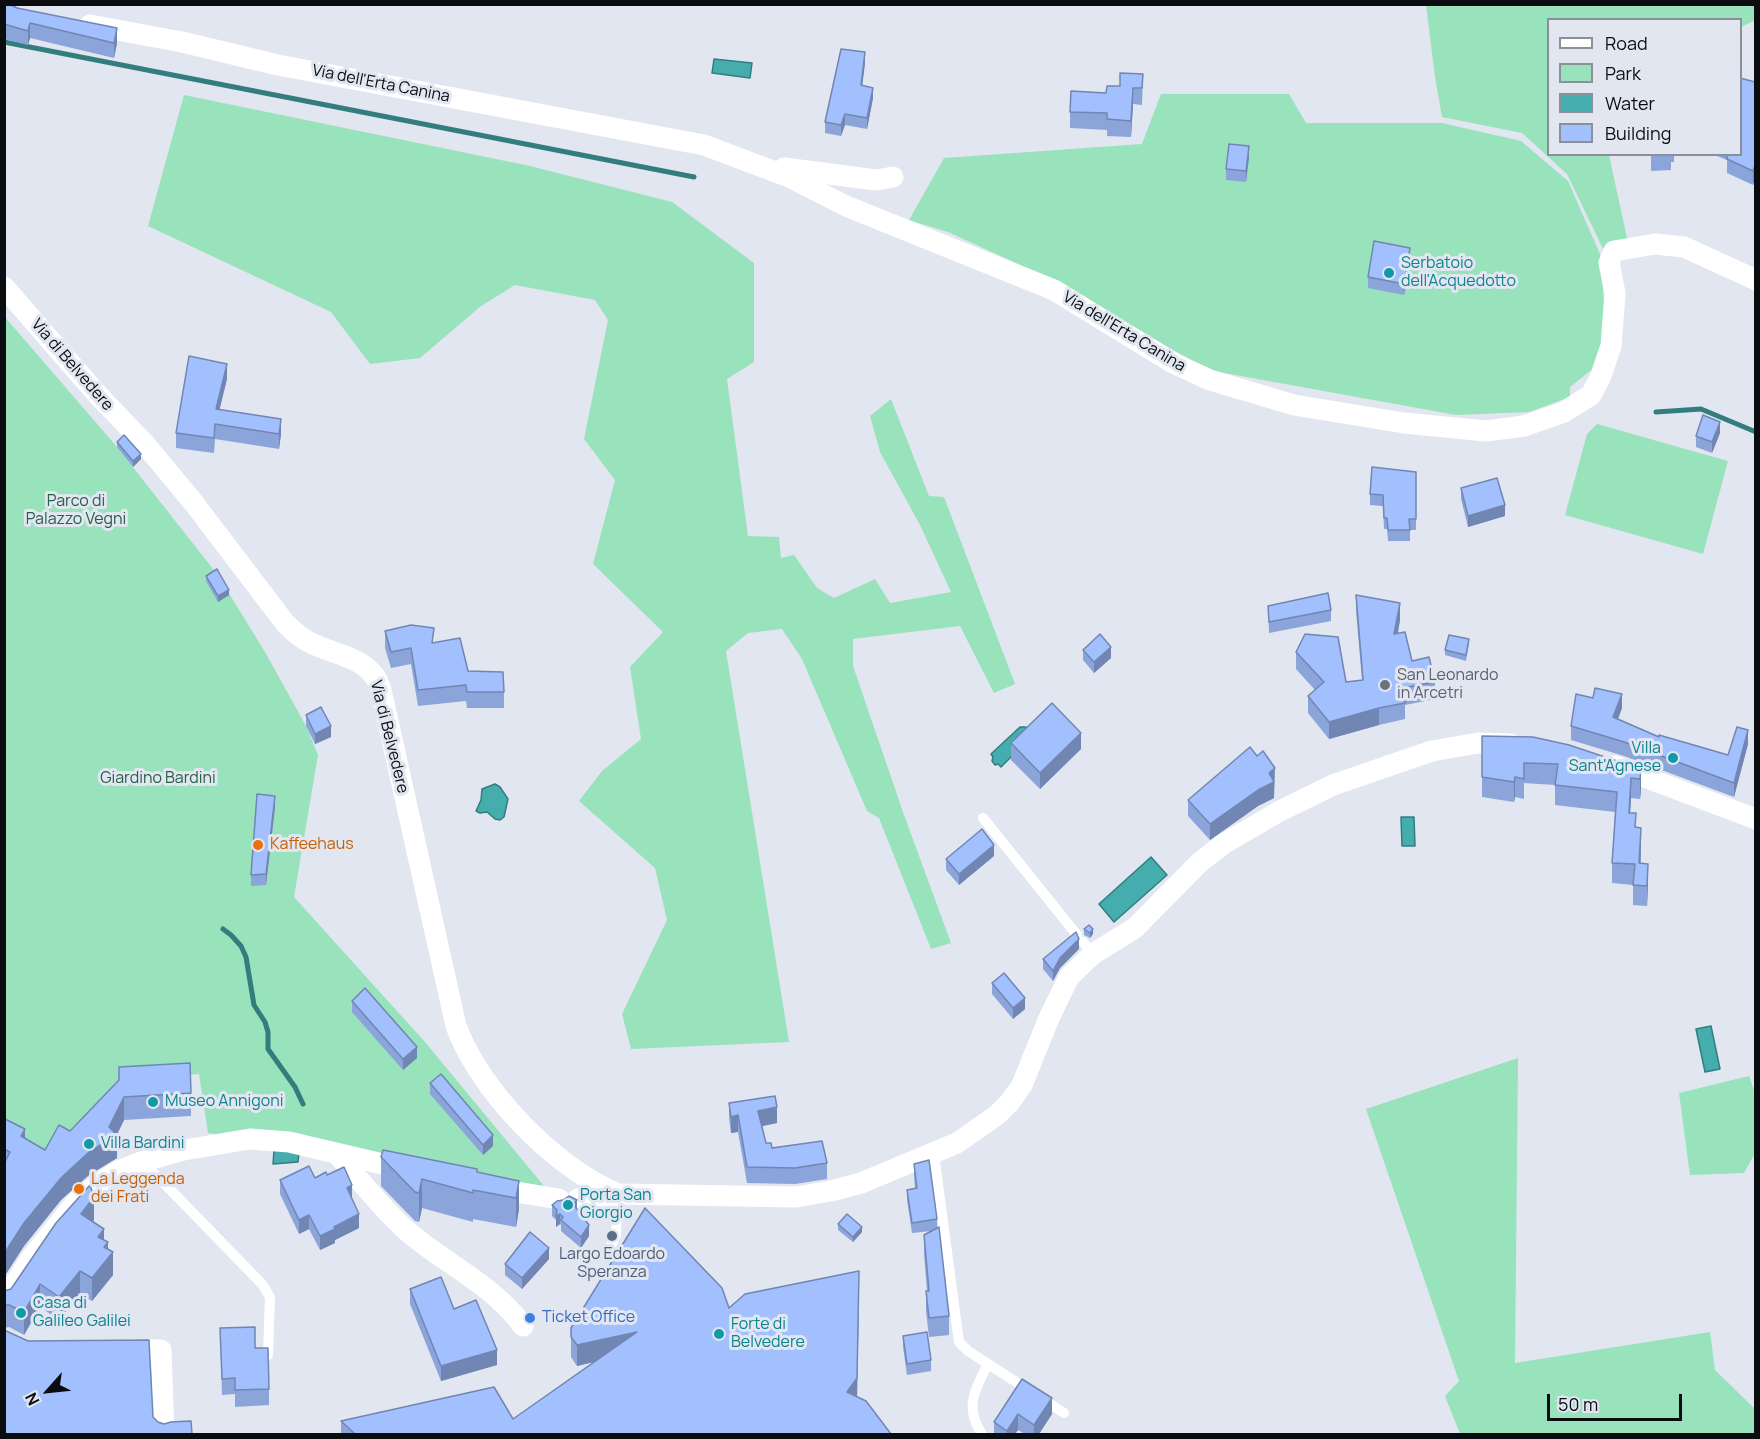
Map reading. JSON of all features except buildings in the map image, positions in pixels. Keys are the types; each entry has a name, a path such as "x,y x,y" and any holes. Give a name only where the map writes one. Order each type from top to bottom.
{"street":[{"name":"Via dell'Erta Canina","path":"69,20 182,42 278,65 704,145 789,177 856,210 1054,290 1173,363 1201,376 1294,405 1404,423 1486,431 1524,426 1564,412 1591,395 1600,378 1611,346 1615,292 1609,263 1614,251 1655,243 1684,247 1755,280"},
{"name":"Via dell'Erta Canina","path":"756,165 876,180 893,177"},
{"name":"Via di Belvedere","path":"4,286 193,502 285,623 308,641 361,662 375,675 381,690 460,1039 485,1079 531,1133 582,1175 618,1194"},
{"path":"467,1183 568,1199 618,1194 796,1197 861,1183 934,1154 957,1143 982,1126 998,1115 1010,1102 1022,1085 1049,1018 1084,944 1135,928 1200,862 1225,843 1322,790 1432,751 1478,743 1535,745"},
{"path":"1601,762 1755,819"},
{"path":"4,1301 32,1257 77,1201 118,1171 184,1149 250,1139 289,1142 432,1175"},
{"path":"338,1155 406,1230 472,1277 523,1326"},
{"path":"106,1350 161,1346 164,1434"}],"lane":[{"path":"983,818 1084,944"},
{"path":"934,1154 959,1342 968,1351 1064,1413"},
{"path":"141,1162 262,1284 270,1297 268,1355"},
{"path":"607,1254 616,1235 618,1194"},
{"path":"982,1434 974,1418 973,1393 988,1364"}],"green space":[{"path":"1755,4 1756,20 1742,27 1742,18 1547,18 1547,156 1522,133 1442,117 1426,5"},
{"path":"1161,94 1289,94 1306,123 1442,123 1521,141 1568,181 1600,254 1607,338 1595,370 1590,371 1570,387 1570,397 1529,412 1456,415 1208,370 1049,278 948,232 909,220 944,158 1142,144"},
{"path":"184,95 530,166 672,202 754,263 754,362 727,379 748,536 779,537 781,558 794,555 817,588 834,598 875,579 890,603 951,592 920,525 880,452 870,416 891,399 929,496 944,497 1015,684 994,693 960,626 853,639 853,666 951,943 931,949 879,818 867,811 802,659 782,629 748,633 726,651 789,1042 631,1049 622,1014 667,920 655,868 579,801 602,771 641,739 630,667 663,632 593,564 615,480 584,439 608,320 595,300 515,285 481,306 420,358 370,364 331,312 148,226"},
{"path":"1547,156 1609,156 1630,252 1607,257 1567,174"},
{"name":"Giardino Bardini","path":"4,316 117,447 217,574 265,652 306,726 318,755 294,897 425,1042 544,1186 208,1133 199,1074 118,1081 42,1158 5,1138"},
{"path":"1597,424 1728,461 1703,554 1565,515 1587,434"},
{"path":"1518,1058 1515,1363 1710,1332 1715,1370 1755,1409 1755,1434 1460,1434 1445,1396 1459,1381 1366,1109"},
{"path":"1749,1076 1755,1093 1755,1153 1744,1173 1690,1175 1679,1093"}],"water":[{"path":"714,59 752,63 750,78 712,73"},
{"path":"1020,727 1026,727 1031,732 1030,738 1001,767 998,764 995,765 991,754"},
{"path":"495,784 500,787 508,799 504,817 500,820 487,812 476,811 481,800 482,789"},
{"path":"1401,817 1414,817 1415,846 1402,846"},
{"path":"1151,857 1167,875 1114,922 1099,904"},
{"path":"1711,1026 1720,1069 1705,1072 1696,1029"},
{"path":"274,1150 299,1153 298,1162 273,1164"}],"waterway":[{"path":"4,42 694,177"},
{"path":"1656,412 1701,409 1756,432"},
{"path":"223,929 241,946 246,957 254,1005 265,1022 268,1032 268,1049 295,1087 303,1104"}],"place":[{"name":"Serbatoio dell'Acquedotto","path":"1389,273"},
{"name":"San Leonardo in Arcetri","path":"1385,685"},
{"name":"Villa Sant'Agnese","path":"1673,758"},
{"name":"Kaffeehaus","path":"258,845"},
{"name":"Museo Annigoni","path":"153,1102"},
{"name":"Villa Bardini","path":"89,1144"},
{"name":"La Leggenda dei Frati","path":"79,1189"},
{"name":"Porta San Giorgio","path":"568,1205"},
{"name":"Largo Edoardo Speranza","path":"612,1236"},
{"name":"Casa di Galileo Galilei","path":"21,1313"},
{"name":"Ticket Office","path":"530,1318"},
{"name":"Forte di Belvedere","path":"719,1334"}],"park label":[{"name":"Parco di Palazzo Vegni","path":"76,511"}]}
